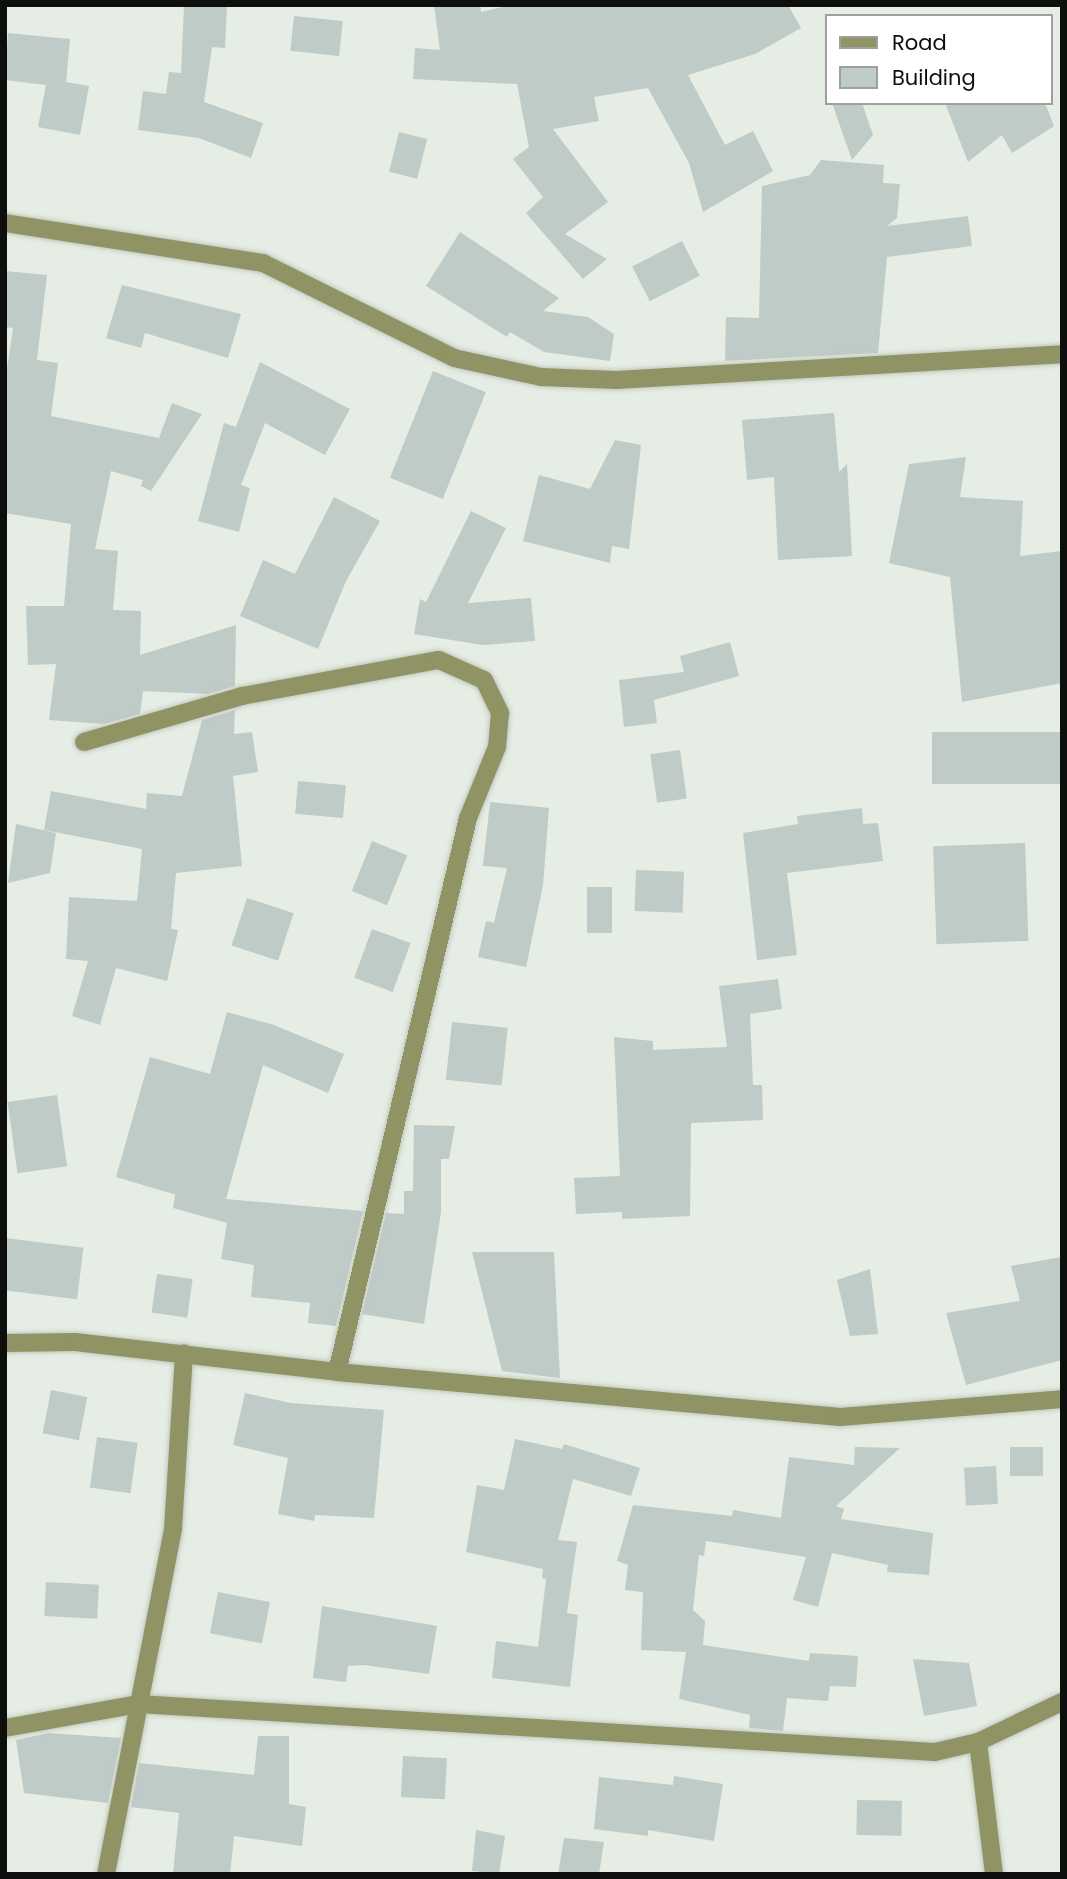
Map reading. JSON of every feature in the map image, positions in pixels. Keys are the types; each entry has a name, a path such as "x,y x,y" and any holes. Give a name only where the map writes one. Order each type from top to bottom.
{"street":[{"path":"5,223 264,263 454,358 541,377 616,380 1062,354"},
{"path":"84,742 242,696 439,660 484,680 500,713 497,747 468,818 337,1372"},
{"path":"5,1343 75,1342 337,1372 840,1417 1062,1399"},
{"path":"106,1874 173,1529 184,1353"},
{"path":"5,1728 138,1704 935,1752 978,1742 1062,1702"},
{"path":"978,1742 995,1874"}],"building":[{"path":"184,5 227,5 225,48 212,47 204,102 263,123 251,158 199,138 138,130 143,91 166,94 169,72 181,73"},
{"path":"434,5 480,5 481,12 511,5 788,5 801,28 755,54 688,75 725,145 753,131 773,171 703,212 689,163 648,88 594,97 599,121 553,129 608,202 565,234 607,259 583,279 526,213 543,197 513,159 529,147 517,84 413,79 415,48 440,50"},
{"path":"294,16 343,21 339,56 290,51"},
{"path":"8,33 70,39 66,82 89,86 80,135 38,127 46,85 5,80"},
{"path":"833,105 863,105 873,135 852,160"},
{"path":"946,105 1046,105 1054,126 1012,153 1002,135 968,162"},
{"path":"399,132 427,139 417,179 389,172"},
{"path":"821,160 884,165 883,183 900,184 897,218 887,226 968,216 972,246 887,257 878,353 725,361 726,317 759,318 762,186 810,175"},
{"path":"460,232 559,298 543,311 588,317 614,334 610,361 544,352 510,332 507,337 426,286"},
{"path":"682,241 700,276 650,301 632,266"},
{"path":"5,271 47,275 37,360 58,363 51,416 159,438 172,403 202,414 151,491 141,486 143,480 111,471 95,549 118,551 113,610 141,611 140,655 236,625 235,686 208,694 143,691 140,714 104,724 49,720 56,664 28,665 26,606 64,606 71,524 5,513 5,383 13,328 5,327"},
{"path":"122,285 241,314 228,358 145,333 141,348 106,338"},
{"path":"260,362 350,409 325,455 265,423 241,485 250,488 239,532 198,521 224,423 236,427"},
{"path":"433,371 486,392 443,499 390,478"},
{"path":"834,413 839,472 847,464 852,556 778,560 774,477 747,480 742,420"},
{"path":"615,440 641,445 629,549 612,546 610,563 523,541 539,475 590,489"},
{"path":"966,457 960,497 1023,501 1020,556 1062,551 1062,683 962,702 950,577 889,563 909,464"},
{"path":"334,497 380,521 346,581 318,649 240,616 263,560 295,574"},
{"path":"471,511 506,528 468,603 531,598 535,641 483,645 414,634 420,599 426,602"},
{"path":"730,642 739,676 654,700 657,723 624,727 619,680 684,672 680,656"},
{"path":"235,710 234,734 252,732 258,772 233,776 242,866 176,873 171,929 178,930 167,981 116,968 100,1025 72,1016 88,961 66,959 69,897 137,901 142,849 44,830 51,791 146,809 147,793 182,796 202,720"},
{"path":"932,732 1062,732 1062,784 932,784"},
{"path":"680,750 687,799 657,803 650,754"},
{"path":"298,781 346,785 343,818 295,814"},
{"path":"490,802 549,808 543,885 526,967 478,957 486,921 494,923 507,868 483,866"},
{"path":"862,808 863,824 878,823 883,861 787,873 797,955 757,960 743,833 798,824 797,816"},
{"path":"16,824 56,833 50,873 8,883"},
{"path":"372,841 407,855 387,905 352,891"},
{"path":"1025,843 1028,941 936,944 933,846"},
{"path":"636,870 684,872 683,913 635,911"},
{"path":"587,887 612,887 612,933 587,933"},
{"path":"247,898 294,913 278,961 232,946"},
{"path":"372,929 411,943 393,992 354,978"},
{"path":"778,979 782,1009 750,1014 753,1085 762,1085 763,1120 691,1123 690,1216 622,1219 622,1212 576,1214 574,1178 620,1176 614,1037 653,1041 653,1050 727,1047 719,986"},
{"path":"227,1012 274,1025 344,1054 328,1093 263,1065 226,1199 363,1211 336,1326 308,1323 310,1303 251,1297 254,1265 221,1259 227,1223 173,1208 175,1195 180,1196 116,1177 150,1057 210,1074"},
{"path":"452,1022 508,1028 502,1086 446,1080"},
{"path":"57,1095 67,1166 18,1173 7,1102"},
{"path":"414,1125 455,1126 449,1159 441,1159 441,1212 424,1324 362,1314 386,1213 404,1214 404,1191 413,1191"},
{"path":"5,1238 83,1248 77,1299 5,1290"},
{"path":"472,1252 554,1252 560,1378 502,1371"},
{"path":"1062,1257 1062,1360 966,1385 946,1313 1020,1301 1011,1266"},
{"path":"870,1269 878,1334 850,1336 837,1280"},
{"path":"157,1274 193,1279 187,1318 152,1313"},
{"path":"51,1390 87,1397 79,1440 43,1433"},
{"path":"245,1393 291,1403 384,1410 374,1518 315,1515 314,1521 278,1514 288,1458 233,1445"},
{"path":"97,1437 138,1443 131,1493 90,1488"},
{"path":"515,1439 562,1449 564,1444 640,1468 631,1496 573,1479 558,1540 577,1542 567,1613 578,1615 570,1687 492,1678 496,1641 538,1647 546,1579 542,1578 543,1569 466,1552 477,1485 504,1490"},
{"path":"855,1447 900,1448 836,1506 844,1509 841,1519 933,1533 929,1575 887,1572 888,1565 832,1553 818,1607 793,1600 806,1557 706,1541 704,1556 699,1555 693,1610 705,1621 703,1645 809,1661 810,1653 858,1656 856,1687 830,1686 828,1701 787,1698 783,1731 749,1728 750,1715 679,1699 686,1652 641,1650 643,1592 625,1590 628,1565 617,1561 633,1505 732,1516 733,1510 781,1518 789,1457 854,1465"},
{"path":"1010,1447 1043,1447 1043,1476 1010,1476"},
{"path":"996,1466 998,1504 966,1506 964,1468"},
{"path":"46,1582 99,1585 97,1619 44,1616"},
{"path":"218,1592 270,1602 262,1643 210,1633"},
{"path":"322,1606 437,1626 429,1674 364,1665 348,1666 346,1682 313,1678"},
{"path":"913,1659 969,1663 977,1706 924,1716"},
{"path":"49,1733 121,1738 108,1803 24,1793 16,1740"},
{"path":"258,1736 289,1736 289,1804 306,1807 302,1846 234,1836 230,1874 173,1874 179,1813 131,1807 139,1763 254,1775"},
{"path":"403,1756 447,1758 445,1799 401,1797"},
{"path":"674,1776 723,1784 714,1841 648,1830 648,1836 594,1829 599,1777 673,1785"},
{"path":"857,1800 902,1801 901,1836 856,1835"},
{"path":"476,1830 505,1836 499,1874 472,1871"},
{"path":"564,1838 604,1842 599,1874 558,1874"}]}
